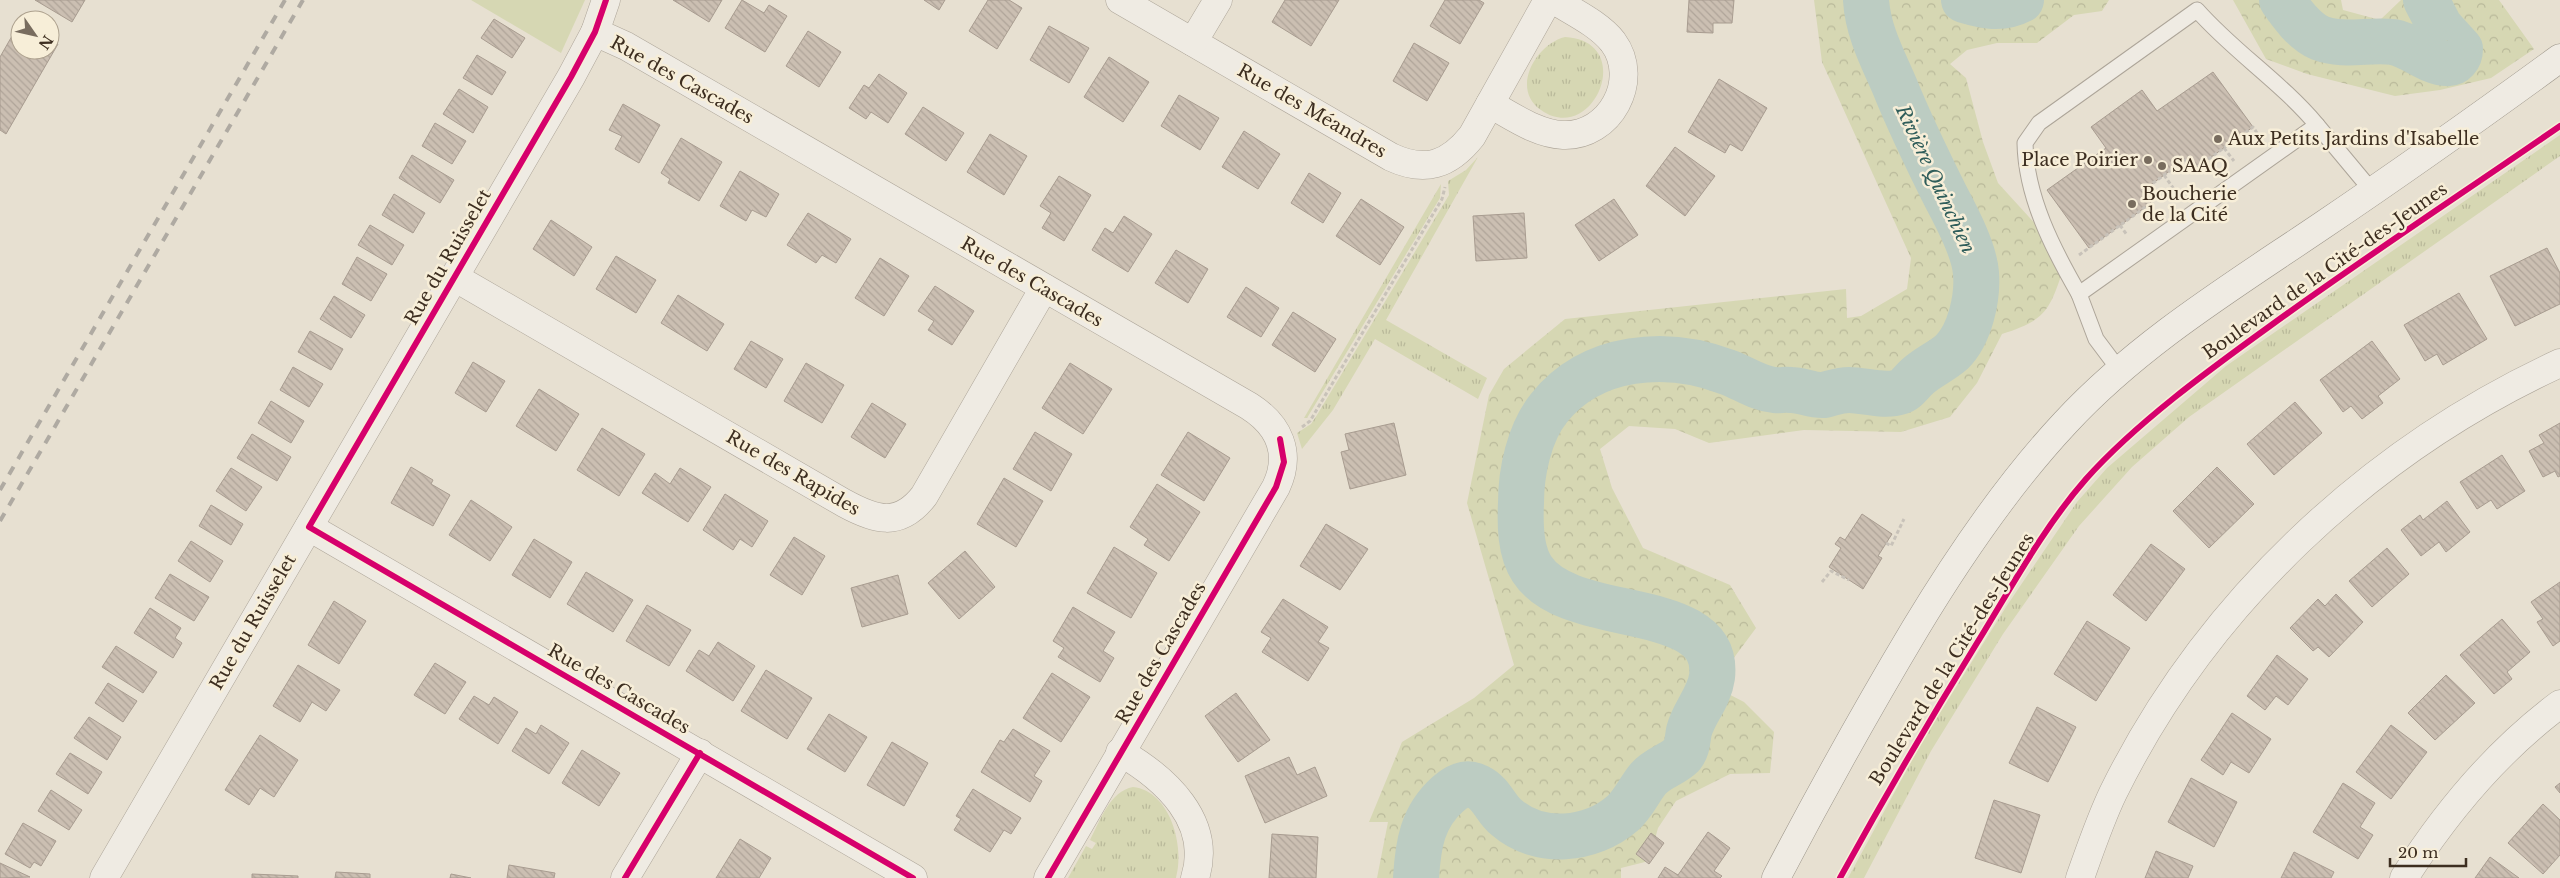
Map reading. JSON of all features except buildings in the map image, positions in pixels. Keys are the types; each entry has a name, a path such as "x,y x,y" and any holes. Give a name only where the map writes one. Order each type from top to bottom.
{"street":[{"name":"Rue du Ruisselet","path":"104,878 595,32 606,0"},
{"name":"Rue des Méandres","path":"1120,0 1390,157 1417,166 1437,163 1456,154 1472,136 1548,0"},
{"path":"1193,42 1218,0"},
{"path":"1490,104 1538,130 1565,135 1578,134 1594,128 1613,110 1619,98 1623,78 1622,64 1614,43 1599,29 1554,0"},
{"name":"Rue des Cascades","path":"595,32 626,46 1257,411 1275,428 1284,454 1282,469 1276,487 1048,878"},
{"path":"1776,878 1890,670 1967,546 1995,507 2065,422 2120,371 2210,299 2372,191 2560,58"},
{"name":"Rue des Rapides","path":"454,277 844,503 865,514 888,519 910,511 928,491 1044,288"},
{"path":"2080,878 2111,798 2147,732 2210,640 2268,573 2344,500 2408,451 2478,406 2560,363"},
{"name":"Rue des Cascades","path":"309,527 913,878"},
{"path":"2404,878 2436,830 2485,772 2534,724 2560,704"},
{"name":"Rue des Cascades","path":"1120,752 1160,780 1191,817 1199,850 1195,878"},
{"path":"625,878 700,753"}],"lane":[{"path":"2120,371 2096,339 2079,294 2065,270 2036,204 2026,155 2026,140 2039,123 2193,5 2218,34 2297,103 2372,191"},
{"path":"2079,294 2317,125"}],"path":[{"path":"2088,248 2151,203 2142,191 2185,160 2193,170 2253,127"},
{"path":"2164,175 2192,214"},
{"path":"1298,430 1310,421 1445,194 1444,182"},
{"path":"1886,543 1891,546 1904,519"},
{"path":"1822,582 1831,571 1849,580"}],"green space":[{"path":"471,0 585,0 561,53"},
{"path":"1814,0 2109,0 2102,11 2074,15 2037,43 1997,43 1967,50 1950,64 1966,78 1983,142 1998,183 2049,239 2063,270 2054,296 2037,319 2002,334 1977,383 1950,417 1901,432 1804,430 1709,443 1675,429 1629,426 1600,449 1612,488 1643,548 1730,585 1756,628 1713,686 1744,702 1774,732 1770,773 1730,774 1676,801 1658,828 1649,861 1621,868 1621,878 1377,878 1388,822 1369,822 1402,742 1474,698 1514,665 1467,503 1489,395 1504,369 1565,319 1846,289 1847,318 1861,316 1907,289 1911,258 1822,62"},
{"path":"2233,0 2341,0 2343,10 2380,20 2401,0 2499,0 2534,49 2491,78 2440,90 2395,96 2307,74 2266,59"},
{"path":"1565,37 1587,43 1599,55 1603,72 1600,89 1591,104 1577,115 1560,118 1541,110 1532,101 1528,91 1527,80 1530,68 1536,58 1554,41"},
{"path":"2560,135 2560,156 2189,417 2132,467 2079,526 2003,634 1931,751 1864,878 1848,878 1923,740 2006,607 2077,502 2107,468 2226,366"},
{"path":"1478,157 1386,320 1487,378 1478,399 1375,339 1333,410 1302,449 1297,433 1311,424 1317,415 1449,195 1448,181 1466,170"},
{"path":"1441,184 1440,198 1307,418 1304,418"},
{"path":"1133,787 1146,791 1157,799 1166,810 1176,837 1178,866 1176,878 1068,878 1086,846 1092,849 1096,843 1090,840 1112,801 1118,794"}],"waterway":[{"name":"Rivière Quinchien","path":"1416,878 1420,843 1427,822 1439,803 1451,791 1462,785 1470,784 1483,790 1506,817 1534,833 1549,836 1581,834 1596,830 1610,822 1627,809 1652,775 1682,755 1686,747 1691,724 1710,685 1712,677 1708,652 1693,634 1669,623 1577,599 1551,587 1532,569 1528,562 1523,546 1521,528 1521,491 1525,466 1531,441 1542,418 1567,390 1587,376 1609,367 1632,361 1656,359 1680,360 1704,365 1733,374 1761,387 1774,390 1795,390 1820,395 1842,390 1881,394 1893,393 1904,390 1922,373 1952,352 1964,336 1972,315 1976,293 1975,264 1959,223 1881,56 1867,12 1866,0"},
{"name":"Rivière Quinchien","path":"1964,0 1993,6 2007,5 2021,0"},
{"name":"Rivière Quinchien","path":"2282,0 2304,27 2320,38 2338,42 2393,42 2434,60 2446,63 2452,62 2458,57 2460,49 2440,27 2426,0"}],"railway":[{"path":"0,490 285,0"},
{"path":"0,521 303,0"}],"cycle path":[{"path":"606,0 595,32 571,77 309,527 913,878"},
{"name":"Boulevard de la Cité-des-Jeunes","path":"1840,878 1924,731 2028,559 2070,498 2106,458 2174,398 2247,343 2342,275 2560,126"},
{"path":"1048,878 1276,487 1284,462 1280,439"},
{"path":"625,878 700,753"}],"place":[{"name":"Aux Petits Jardins d'Isabelle","path":"2218,139"},
{"name":"Place Poirier","path":"2148,160"},
{"name":"SAAQ","path":"2162,166"},
{"name":"Boucherie de la Cité","path":"2132,204"}]}
